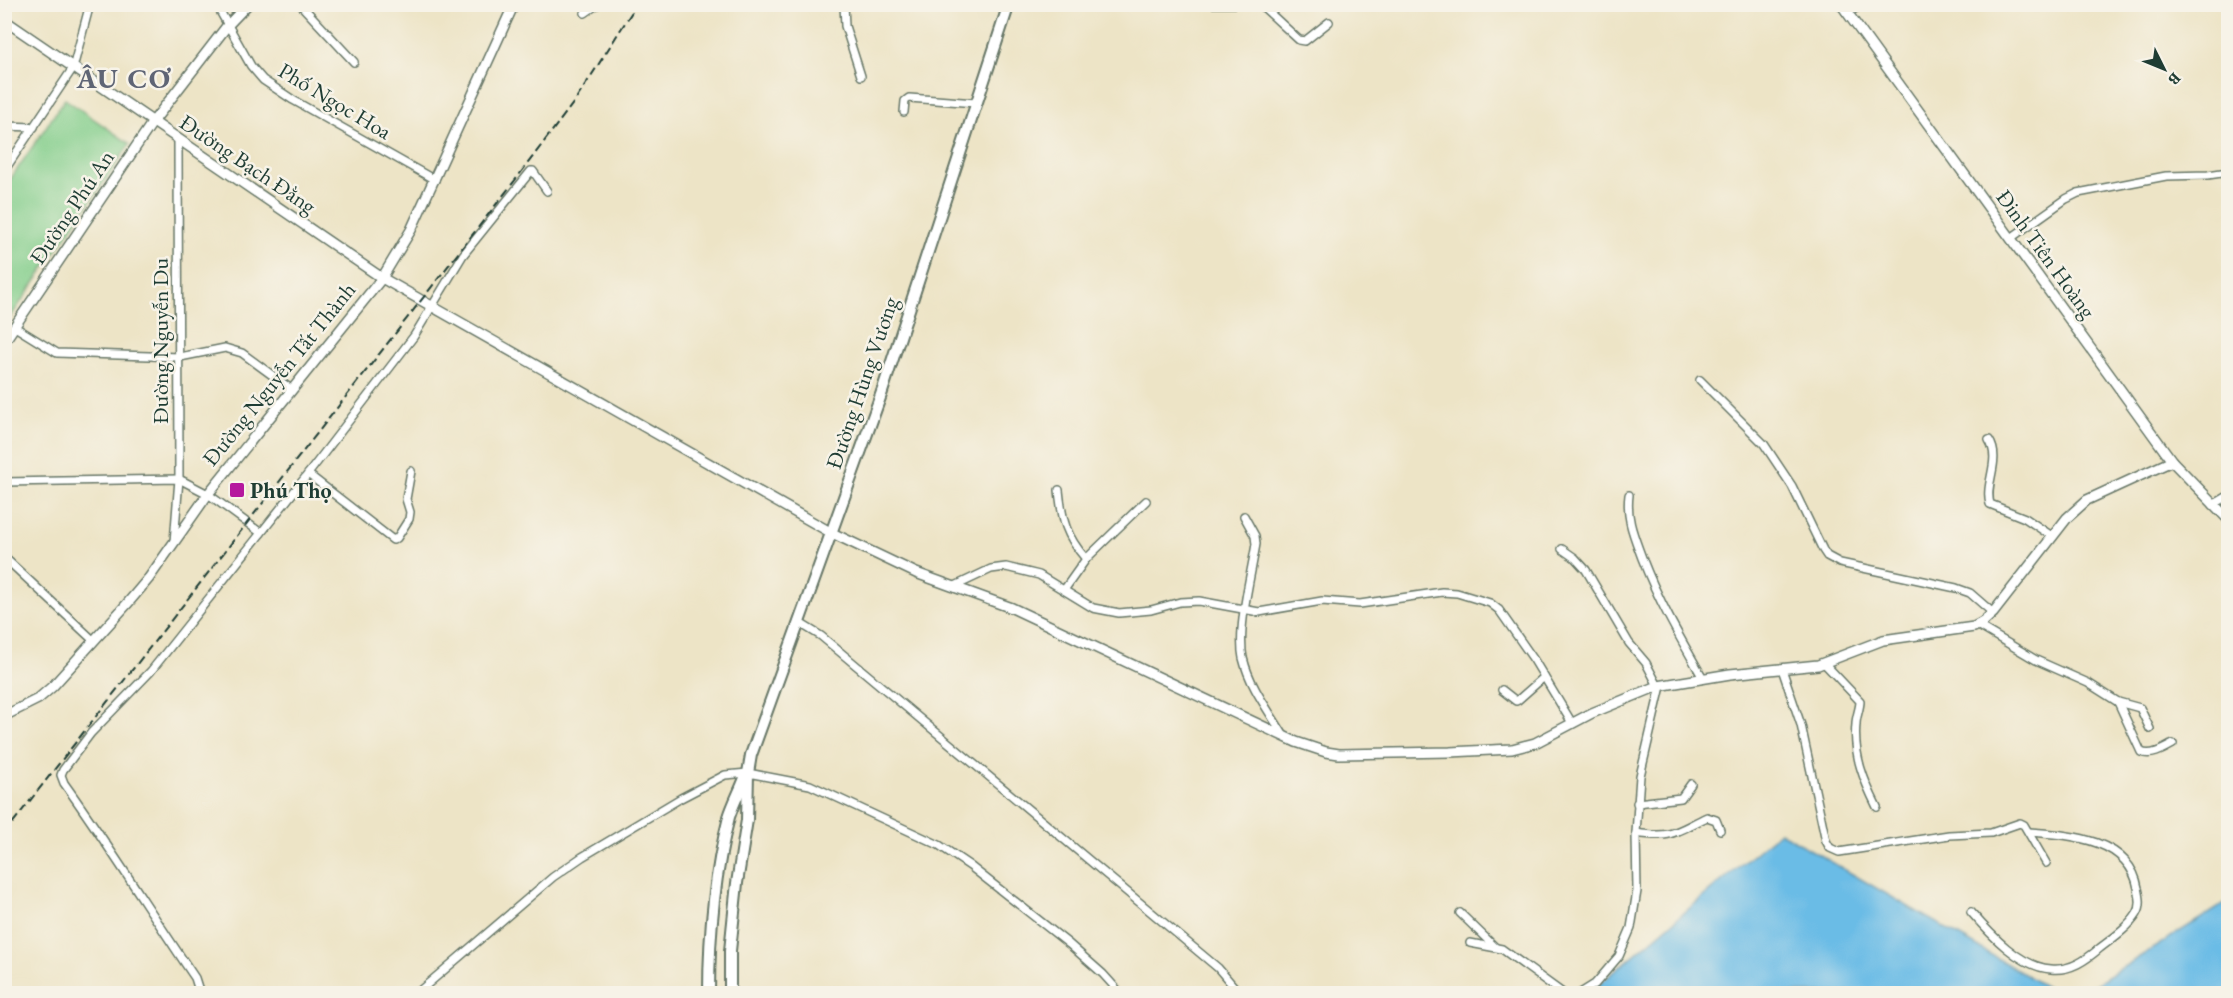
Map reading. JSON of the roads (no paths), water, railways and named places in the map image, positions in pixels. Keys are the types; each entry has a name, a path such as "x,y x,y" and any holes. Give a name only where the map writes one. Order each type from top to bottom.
{"main road":[{"name":"Đường Hùng Vương","path":"730,993 730,951 737,883 747,820 748,772 751,755 882,392 1009,4"},
{"name":"Đường Hùng Vương","path":"709,993 709,954 718,871 730,815 748,772"}],"street":[{"path":"4,171 73,68 90,4"},
{"name":"Phố Ngọc Hoa","path":"216,4 251,66 263,80 435,180"},
{"path":"152,123 227,26 248,4"},
{"path":"300,4 354,62"},
{"name":"Đường Nguyễn Tất Thành","path":"4,716 38,699 94,641 149,578 208,494 382,278 402,246 435,180 514,4"},
{"path":"585,13 598,4"},
{"path":"844,4 845,26 861,76"},
{"path":"1210,4 1240,4"},
{"path":"1260,4 1299,40 1305,41 1311,38 1329,22"},
{"path":"1844,8 1861,4"},
{"name":"Đinh Tiên Hoàng","path":"1844,8 2172,461 2229,519"},
{"name":"Đường Bạch Đằng","path":"4,20 382,278 830,532 902,566 1012,608 1312,748 1339,754 1461,752 1525,747 1572,723 1659,686 1703,678 1824,663 1883,640 1977,625"},
{"path":"904,112 905,101 909,98 976,103"},
{"name":"Đường Phú An","path":"4,342 152,123"},
{"path":"4,126 34,127"},
{"name":"Đường Nguyễn Du","path":"174,542 178,479 180,357 178,140"},
{"path":"200,993 195,978 139,896 115,855 64,783 61,775 91,733 152,671 308,474 412,338 463,255 531,171 547,191"},
{"path":"2011,238 2078,193 2166,176 2229,172"},
{"path":"15,327 57,353 180,357 225,348 233,349 242,353 291,389"},
{"path":"1700,380 1764,444 1792,486 1827,556 1839,563 1956,588 1970,593 1993,613"},
{"path":"1989,440 1994,452 1989,489 1990,504 2025,518 2053,537"},
{"path":"2150,729 2140,708 2118,702 2088,683 2036,660 1977,625 1993,613 2067,518 2087,500 2172,461"},
{"path":"308,474 393,540 397,538 409,519 410,512 406,498 411,471"},
{"path":"4,482 178,479 208,494 261,533"},
{"path":"1059,490 1066,531 1086,559"},
{"path":"1629,495 1628,514 1634,538 1659,600 1703,678"},
{"path":"2213,504 2229,496"},
{"path":"1064,590 1075,571 1086,559 1146,501"},
{"path":"1244,516 1255,536 1256,544 1245,610 1242,645 1248,674 1285,736"},
{"path":"1562,549 1586,570 1629,643 1646,663 1659,686 1640,776 1636,832 1637,891 1627,939 1619,956 1595,984 1579,993"},
{"path":"4,557 94,641"},
{"path":"953,587 992,569 1006,567 1039,575 1093,608 1110,613 1151,610 1180,602 1199,601 1245,610 1267,611 1322,601 1360,604 1442,592 1457,592 1495,606 1544,677 1572,723"},
{"path":"798,622 821,636 1218,968 1240,993"},
{"path":"1824,663 1861,703 1856,725 1858,758 1863,780 1877,807"},
{"path":"1782,669 1801,725 1826,841 1834,851 1949,835 1991,833 2019,823 2024,825 2029,832 2046,863"},
{"path":"1502,690 1516,701 1544,677"},
{"path":"2118,702 2141,752 2151,753 2174,744"},
{"path":"416,993 553,877 582,857 681,798 725,775 748,772 810,785 939,846 970,866 1069,944 1121,993"},
{"path":"1638,803 1681,798 1691,784"},
{"path":"1636,832 1663,837 1707,817 1716,820 1720,830"},
{"path":"1971,912 1983,926 2020,957 2034,966 2051,969 2072,966 2085,961 2119,934 2137,915 2140,902 2137,882 2121,856 2114,850 2098,843 2057,834 2029,832"},
{"path":"1460,913 1495,947"},
{"path":"1470,943 1495,947 1512,955 1564,993"}],"water":[{"path":"1780,832 2057,993 1589,993"},
{"path":"2228,901 2228,993 2082,993"}],"railway":[{"path":"4,834 516,179 577,98 637,4"}],"place":[{"name":"Phú Thọ","path":"237,490"}],"district":[{"name":"ÂU CƠ","path":"124,78"}]}
